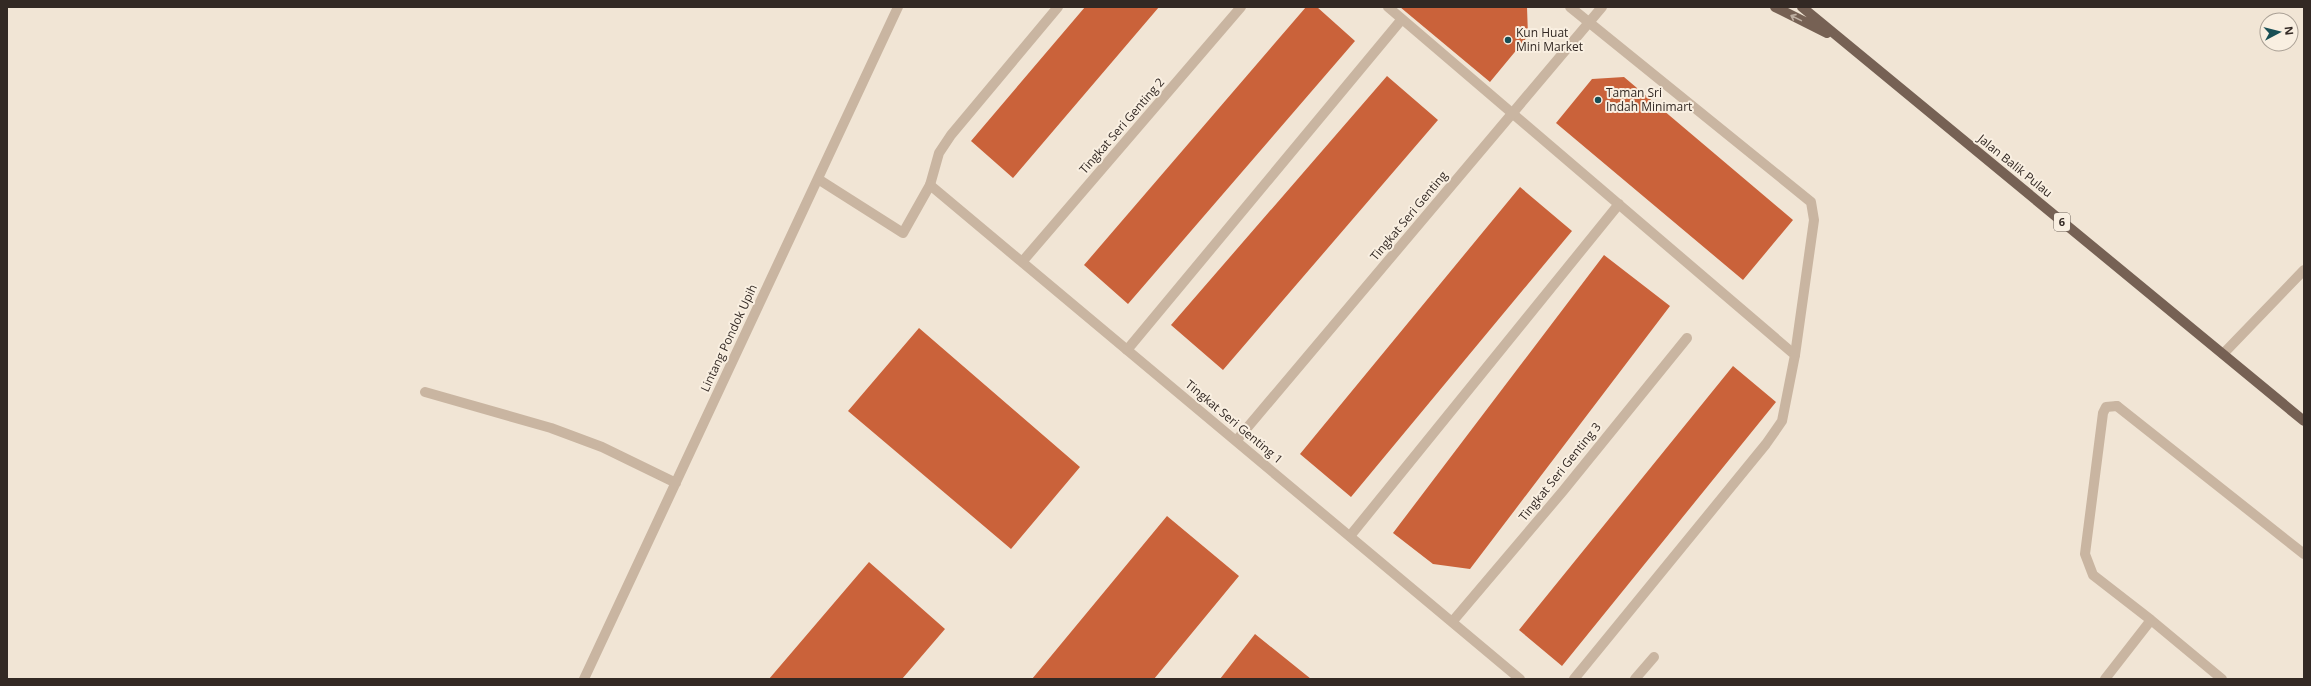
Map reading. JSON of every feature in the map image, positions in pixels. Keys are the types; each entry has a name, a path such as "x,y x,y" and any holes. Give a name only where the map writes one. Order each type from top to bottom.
{"main road":[{"path":"1775,7 1843,41"},
{"name":"Jalan Balik Pulau","path":"1802,7 2304,421"}],"street":[{"name":"Lintang Pondok Upih","path":"584,679 898,7"},
{"path":"818,179 903,233 930,185 939,153 951,135 1058,7"},
{"name":"Tingkat Seri Genting 2","path":"1022,262 1241,7"},
{"path":"1388,7 1795,355"},
{"path":"1570,7 1811,202 1814,220 1795,355 1782,421 1761,450 1574,679"},
{"name":"Tingkat Seri Genting","path":"1236,441 1602,7"},
{"path":"1128,350 1402,19"},
{"name":"Tingkat Seri Genting 1","path":"930,185 1520,679"},
{"path":"1350,536 1619,204"},
{"path":"2223,354 2304,270"},
{"name":"Tingkat Seri Genting 3","path":"1452,622 1563,491 1687,338"},
{"path":"425,392 551,428 602,448 676,483"},
{"path":"2222,679 2151,620 2093,575 2086,554 2103,413 2106,407 2117,406 2304,554"},
{"path":"2105,679 2151,620"},
{"path":"1635,679 1654,657"}],"building":[{"path":"1085,7 1159,7 1013,178 971,141"},
{"path":"1306,7 1317,7 1355,41 1128,304 1084,265"},
{"path":"1400,7 1527,7 1528,36 1490,82"},
{"path":"1387,76 1438,120 1223,370 1171,325"},
{"path":"1624,77 1793,220 1743,280 1556,123 1592,79"},
{"path":"1520,187 1572,231 1351,497 1300,454"},
{"path":"1604,255 1670,306 1470,569 1433,564 1393,533"},
{"path":"919,328 1080,467 1011,549 848,411"},
{"path":"1733,366 1776,402 1562,666 1519,630"},
{"path":"1167,516 1239,576 1154,679 1032,679"},
{"path":"869,562 945,629 902,679 769,679"},
{"path":"1255,634 1311,679 1220,679"}],"place":[{"name":"Kun Huat Mini Market","path":"1508,40"},
{"name":"Taman Sri Indah Minimart","path":"1598,100"}]}
